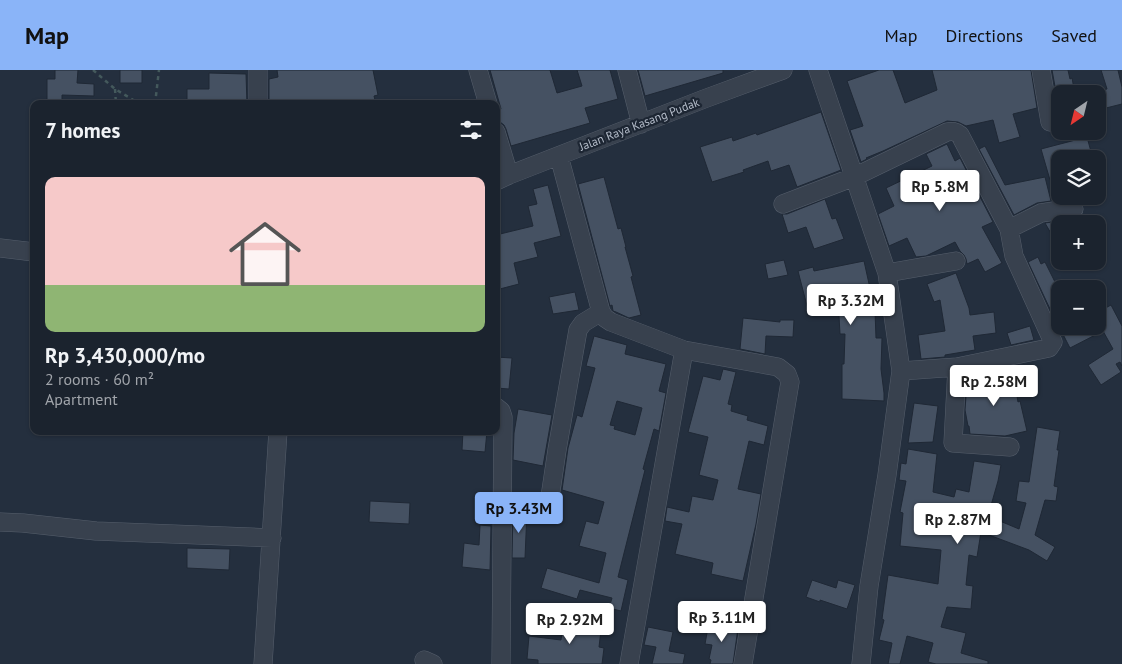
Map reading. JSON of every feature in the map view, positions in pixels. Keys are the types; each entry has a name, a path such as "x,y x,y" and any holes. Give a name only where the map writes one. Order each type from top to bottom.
{"street":[{"path":"258,70 258,100"},
{"path":"478,70 487,100"},
{"path":"627,70 641,124"},
{"name":"Jalan Raya Kasang Pudak","path":"503,178 704,99 744,77 782,70"},
{"path":"818,70 887,273 901,371 891,450 869,586 861,664"},
{"path":"1041,70 1050,122"},
{"path":"783,204 854,177 946,132 956,132 960,135 1009,229 1014,256 1053,342 1049,348 957,367 901,371"},
{"path":"559,156 601,312 605,318 684,350 778,367 787,374 790,382 743,664"},
{"path":"500,158 503,178"},
{"path":"1009,229 1042,213 1067,209 1074,210"},
{"path":"0,248 30,252"},
{"path":"887,273 956,262"},
{"path":"549,504 578,330 583,323 601,312"},
{"path":"629,664 684,350"},
{"path":"957,367 953,443 1010,447"},
{"path":"500,410 503,417 501,664"},
{"path":"263,664 278,435"},
{"path":"0,522 96,531 272,538"}],"path":[{"path":"93,70 115,89 133,100"},
{"path":"155,100 159,70"},
{"path":"115,89 116,100"}],"building":[{"path":"55,70 78,70 77,83 94,84 94,96 62,95 62,100 47,100 47,79 55,79"},
{"path":"120,70 142,70 142,83 120,83"},
{"path":"277,70 373,70 378,95 374,96 375,100 269,100 269,79 278,77"},
{"path":"490,70 550,70 557,93 582,86 577,70 610,70 618,99 585,108 590,123 511,146 506,129 500,122 501,109"},
{"path":"638,70 723,70 723,73 645,96"},
{"path":"879,70 893,70 905,103 937,90 932,70 1031,70 1037,108 1013,114 1020,137 999,143 993,120 966,126 958,122 947,121 861,162 850,130 863,126 847,81"},
{"path":"1052,70 1068,70 1073,85 1055,85"},
{"path":"1101,70 1118,70 1122,87 1122,104 1106,108 1106,85"},
{"path":"209,73 246,74 247,100 187,100 187,89 209,89"},
{"path":"821,112 841,170 797,187 789,165 771,171 768,161 743,170 744,172 712,182 700,147 732,137 733,141 756,133 757,135"},
{"path":"1076,140 1088,140 1091,150 1051,150 1050,180 1041,149"},
{"path":"947,144 955,161 960,158 993,222 982,227 1002,263 985,272 978,259 967,264 964,255 955,242 926,256 916,257 907,238 889,246 878,214 894,206 886,188 932,166 926,154"},
{"path":"985,146 1005,185 1045,177 1051,201 1037,203 1014,215 979,149"},
{"path":"604,177 618,229 621,228 641,315 629,318 613,311 612,305 610,306 578,184"},
{"path":"548,185 561,236 534,243 538,257 514,263 519,284 500,289 500,234 533,226 528,206 537,204 533,189"},
{"path":"825,199 832,219 836,218 844,239 814,249 806,227 788,233 782,214 787,214"},
{"path":"1051,222 1051,233 1045,223"},
{"path":"1038,257 1041,264 1045,262 1054,280 1051,280 1051,311 1050,309 1028,262"},
{"path":"784,260 788,275 768,279 765,264"},
{"path":"864,261 875,311 876,338 882,338 881,369 884,401 842,399 842,364 844,364 845,334 840,334 838,299 807,306 798,271 813,267 814,271"},
{"path":"956,273 970,315 994,312 996,333 973,336 975,350 945,355 945,357 921,359 918,335 945,331 940,300 934,302 927,284"},
{"path":"575,292 579,310 553,314 549,297"},
{"path":"1111,305 1122,326 1122,366 1120,362 1116,364 1121,372 1101,385 1088,365 1113,349 1105,335 1106,308"},
{"path":"743,318 780,322 780,320 794,320 793,337 766,336 765,354 740,349"},
{"path":"1030,326 1034,340 1011,345 1007,333"},
{"path":"1063,335 1095,335 1070,348"},
{"path":"594,336 627,345 625,354 666,364 659,391 666,393 659,431 654,429 618,577 628,580 621,611 609,608 612,598 580,590 577,599 541,588 547,568 599,583 606,553 579,546 586,521 598,524 604,502 562,490 568,448 577,415 582,417 595,368 586,366","holes":["617,401 642,408 635,435 614,429 615,426 610,425"]},
{"path":"500,357 512,358 509,389 500,388"},
{"path":"723,369 736,372 728,404 732,405 731,411 748,416 747,420 768,426 764,445 749,441 738,489 761,494 743,581 711,574 713,563 675,554 682,524 665,521 667,507 689,512 692,496 713,500 718,480 699,475 708,437 688,432 703,376 720,380"},
{"path":"1013,373 1018,402 1020,401 1027,431 1005,436 970,434 965,410 967,382"},
{"path":"914,403 938,406 933,442 908,443"},
{"path":"518,409 552,415 543,466 513,460 514,433"},
{"path":"1037,427 1060,431 1054,486 1058,487 1056,501 1045,500 1035,535 1055,547 1047,561 1029,550 981,532 977,557 969,555 966,585 973,586 971,609 947,607 941,627 966,633 961,653 988,661 988,664 936,664 928,662 933,643 907,636 900,664 888,664 892,643 879,640 884,620 882,619 888,575 938,584 941,550 900,546 903,513 900,512 906,481 899,480 901,463 906,464 908,449 937,454 933,492 954,497 956,489 969,492 974,461 1001,465 988,516 1019,529 1026,503 1016,501 1019,481 1029,482"},
{"path":"463,435 487,435 485,452 462,450"},
{"path":"370,501 410,503 409,524 369,522"},
{"path":"513,510 527,511 525,558 512,558"},
{"path":"480,525 491,526 490,570 462,567 464,543 479,545"},
{"path":"187,548 230,549 229,570 187,568"},
{"path":"812,580 836,588 838,580 855,585 847,609 806,597"},
{"path":"564,617 602,622 599,647 604,648 602,664 538,664 538,660 527,659 529,636 561,640"},
{"path":"709,622 738,628 733,664 710,664 711,660 709,659 712,645 705,644"},
{"path":"648,627 673,632 669,651 685,654 683,664 652,664 656,647 644,645"}]}
